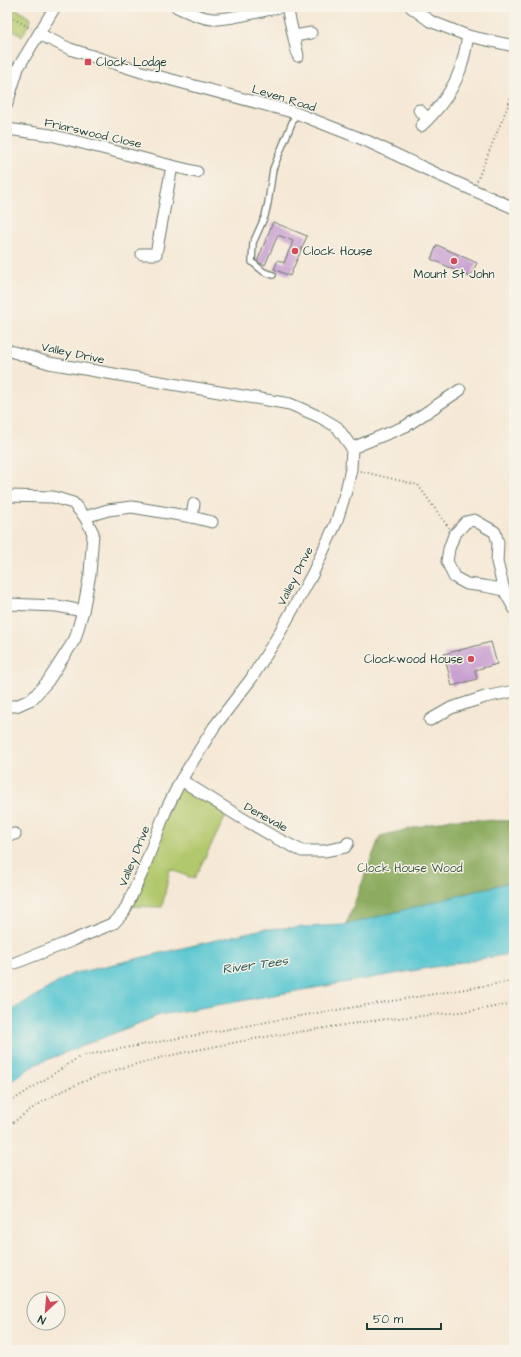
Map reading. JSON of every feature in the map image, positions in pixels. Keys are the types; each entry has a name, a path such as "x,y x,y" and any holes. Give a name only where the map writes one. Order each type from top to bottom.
{"street":[{"path":"7,104 18,68 55,7"},
{"path":"177,7 193,14 212,19 229,18 280,7"},
{"path":"287,7 295,36 298,56"},
{"path":"411,7 430,21 468,36 514,46"},
{"path":"295,36 311,33"},
{"name":"Leven Road","path":"39,34 70,49 135,69 296,113 367,141 514,208"},
{"path":"420,110 425,122 451,91 460,69 468,36"},
{"name":"Friarswood Close","path":"7,129 50,136 197,172"},
{"path":"142,254 156,254 172,166"},
{"name":"Valley Drive","path":"7,350 49,363 290,404 320,417 337,427 352,448 351,469 336,523 312,574 276,639 251,679 214,727 181,780 166,810 142,873 124,912 114,923 7,966"},
{"path":"352,448 406,426 456,393 447,385"},
{"path":"7,496 52,497 73,503 85,517 93,533 90,574 83,611 75,639 48,681 32,699 16,706 7,706"},
{"path":"192,517 194,504"},
{"path":"85,517 108,510 132,506 212,522"},
{"path":"504,590 467,584 454,577 447,561 449,549 454,535 466,522 474,520 495,532 498,544 497,562 504,590 514,608"},
{"path":"7,604 57,606 83,611"},
{"path":"435,721 451,708 485,697 514,691"},
{"name":"Denevale","path":"181,780 240,817 302,851 324,850 346,842"}],"lane":[{"path":"273,275 264,272 252,262 253,243 265,216 273,169 296,113"}],"path":[{"path":"7,14 39,34"},
{"path":"473,190 514,92"},
{"path":"351,469 418,485 454,535"},
{"path":"7,1104 81,1056 300,1016 514,981"},
{"path":"7,1128 47,1100 69,1087 99,1075 156,1059 246,1040 377,1020 453,1013 514,1003"}],"green space":[{"path":"7,7 14,7 31,19 22,37 7,25"},
{"path":"181,780 229,810 194,879 170,869 162,907 126,906"},
{"name":"Clock House Wood","path":"451,819 514,820 514,881 346,925 380,836"}],"water":[{"name":"River Tees","path":"514,881 514,953 160,1015 34,1065 7,1084 7,1013 72,974 263,929 346,925"}],"building":[{"name":"Clock House","path":"273,222 307,236 290,276 274,269 278,260 284,263 293,241 278,235 265,265 257,262"},
{"name":"Mount St John","path":"437,245 477,263 470,277 431,259"},
{"name":"Clockwood House","path":"491,642 497,664 475,670 477,679 452,686 444,654"}],"place":[{"name":"Clock Lodge","path":"88,62"},
{"name":"Clock House","path":"295,251"},
{"name":"Mount St John","path":"454,261"},
{"name":"Clockwood House","path":"471,659"}]}
